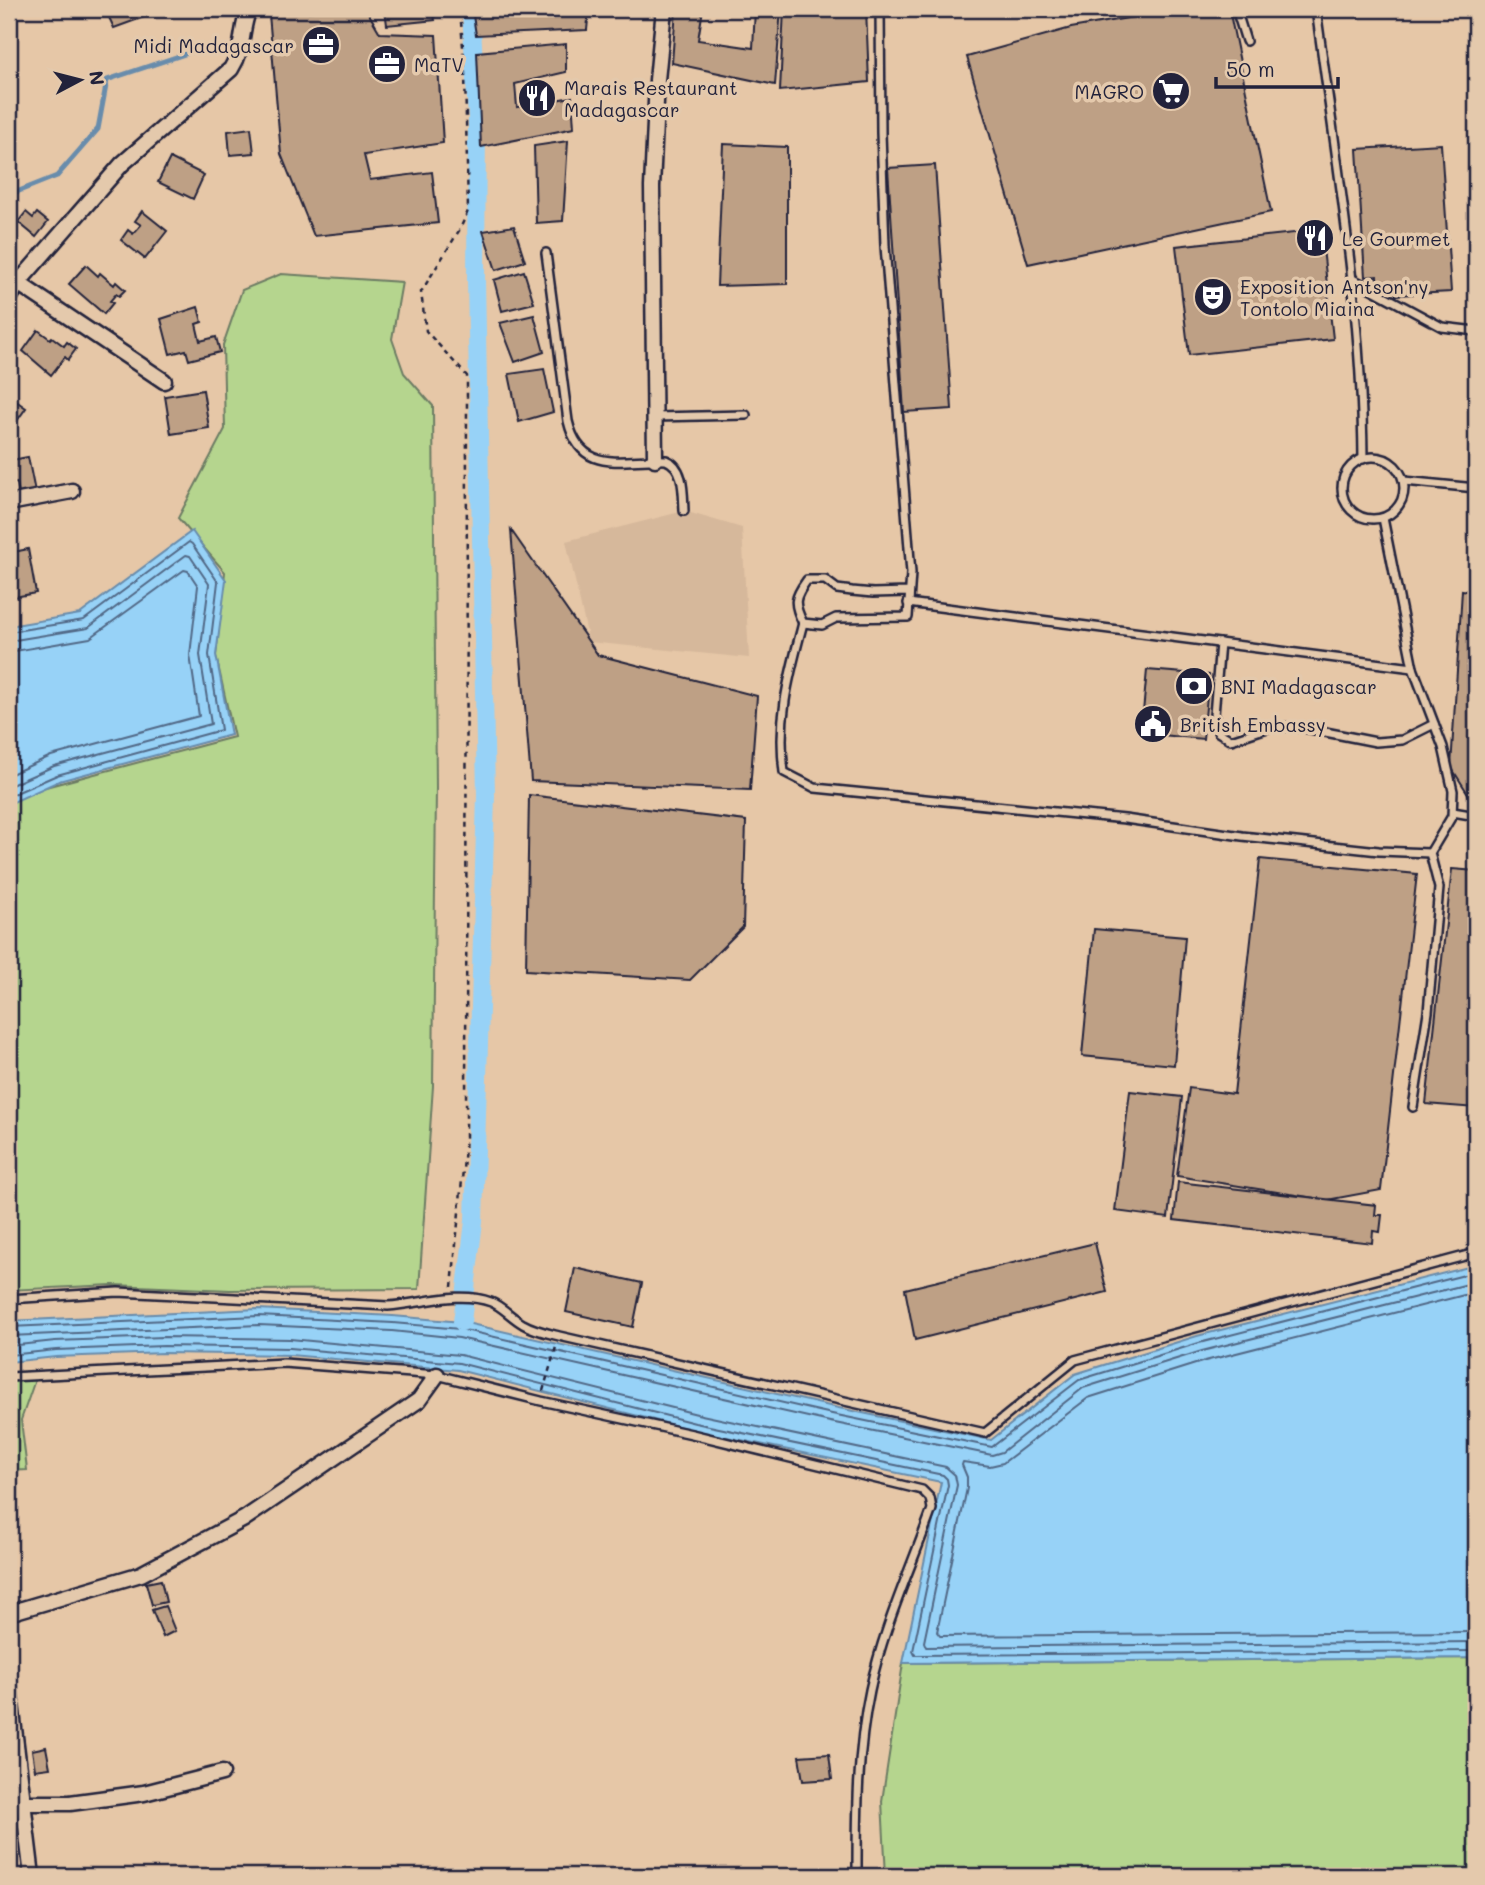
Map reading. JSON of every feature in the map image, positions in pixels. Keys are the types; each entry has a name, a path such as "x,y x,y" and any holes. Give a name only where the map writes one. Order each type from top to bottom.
{"street":[{"path":"9,299 18,283 122,164 231,69 240,51 249,9"},
{"path":"655,459 652,187 657,80 664,9"},
{"path":"18,283 164,381"},
{"path":"9,503 72,491"},
{"path":"9,1613 141,1574 244,1520 419,1400 437,1375"},
{"path":"9,1687 32,1876"},
{"path":"23,1803 70,1802 144,1793 222,1773"}],"lane":[{"path":"803,623 822,625 836,618 908,617 910,560 885,246 880,133 881,9"},
{"path":"1236,9 1246,41"},
{"path":"1316,9 1351,278 1363,411 1363,459"},
{"path":"545,253 572,436 586,455 597,459 666,460 677,467 684,511"},
{"path":"1351,278 1442,327 1476,331"},
{"path":"655,417 746,415"},
{"path":"1376,457 1388,461 1398,469 1404,481 1403,499 1391,514 1382,518 1365,519 1357,515 1346,502 1342,485 1344,477 1355,463 1376,457"},
{"path":"1404,481 1476,488"},
{"path":"1382,518 1413,668 1443,747 1453,791 1452,813 1444,834 1430,853"},
{"path":"908,592 873,593 837,589 825,580 807,580 798,592 795,607 803,623 785,691 780,741 784,772 815,788 1125,819 1256,838 1379,851 1430,853"},
{"path":"908,603 1413,668"},
{"path":"1220,643 1214,715 1219,732 1231,740 1273,726 1304,728 1376,742 1402,740 1434,724"},
{"path":"1452,813 1476,816"},
{"path":"1413,1107 1428,1012 1439,888 1430,853"},
{"path":"9,1299 118,1292 388,1306 419,1304 441,1297 492,1302 525,1326 559,1336 985,1433 1075,1360 1476,1253"},
{"path":"9,1377 284,1363 437,1375 922,1490 930,1498 932,1509 886,1634 870,1690 857,1789 857,1876"}],"path":[{"path":"455,1298 466,1137 467,376 426,331 421,292 460,229 468,211 460,9"},
{"path":"542,1394 557,1341"}],"shaded area":[{"path":"684,511 742,528 749,658 589,642 566,541"}],"green space":[{"path":"281,274 402,282 392,339 404,373 433,406 436,788 433,1086 419,1289 230,1290 113,1285 9,1290 9,803 38,789 234,737 216,656 225,572 178,518 225,429 223,345 242,290"},
{"path":"9,1376 36,1377 21,1420 27,1470 9,1471"},
{"path":"1476,1658 1476,1876 886,1876 882,1801 903,1663"}],"water":[{"path":"192,531 226,580 216,655 231,735 59,781 9,804 9,626 80,614"},
{"path":"1476,1265 1476,1658 903,1663 941,1482 693,1430 458,1370 290,1355 164,1353 56,1357 9,1362 9,1321 258,1309 393,1316 462,1322 991,1440 1075,1374 1197,1336"}],"building":[{"path":"105,9 166,9 114,28"},
{"path":"366,9 380,33 436,35 443,143 364,155 370,180 432,172 438,223 314,236 281,154 269,14"},
{"path":"385,9 433,9 435,20 387,25"},
{"path":"472,9 589,9 587,30 476,35"},
{"path":"676,9 703,9 698,40 753,48 755,9 781,9 775,85 672,63"},
{"path":"784,9 866,9 869,82 780,91"},
{"path":"1179,9 1229,9 1271,212 1028,264 967,57 1071,28"},
{"path":"566,44 566,72 515,84 517,107 572,97 574,128 481,147 477,52"},
{"path":"251,128 254,153 230,155 228,131"},
{"path":"568,141 563,221 536,223 534,146"},
{"path":"723,144 787,147 787,284 717,286"},
{"path":"1441,144 1451,292 1396,295 1395,285 1378,286 1377,276 1365,277 1357,149"},
{"path":"170,158 204,175 193,199 158,182"},
{"path":"935,165 952,409 904,412 888,168"},
{"path":"142,211 167,231 145,259 121,240 128,230 133,234 141,225 135,221"},
{"path":"26,212 33,218 37,213 48,222 36,237 18,222"},
{"path":"514,226 525,261 496,270 483,231"},
{"path":"1321,230 1333,339 1189,355 1176,246"},
{"path":"86,265 98,276 100,273 125,290 119,296 116,294 104,314 69,284"},
{"path":"524,271 534,303 502,311 494,280"},
{"path":"198,307 202,322 196,324 200,341 216,337 220,352 189,360 186,350 170,354 161,319"},
{"path":"534,315 544,352 515,362 500,323"},
{"path":"38,330 64,346 67,342 76,349 68,360 65,357 51,375 23,351"},
{"path":"544,369 553,412 519,422 509,374"},
{"path":"203,390 209,428 171,434 165,396"},
{"path":"9,396 26,408 9,432"},
{"path":"28,457 35,492 19,495 17,483 9,484 9,472 14,471 12,460"},
{"path":"511,530 598,655 757,696 750,790 531,781"},
{"path":"28,549 36,593 9,598 9,553"},
{"path":"1462,590 1476,592 1476,806 1451,767"},
{"path":"1147,670 1209,675 1203,739 1141,733"},
{"path":"529,795 746,821 743,927 690,980 526,970"},
{"path":"1260,859 1417,874 1381,1190 1327,1200 1177,1176 1189,1088 1234,1094"},
{"path":"1452,869 1476,871 1476,1108 1426,1104"},
{"path":"1094,929 1185,937 1174,1065 1082,1056"},
{"path":"1130,1091 1182,1097 1168,1218 1115,1211"},
{"path":"1178,1182 1376,1205 1375,1215 1382,1215 1380,1232 1373,1231 1372,1243 1174,1220"},
{"path":"1095,1243 1107,1292 915,1340 905,1289"},
{"path":"575,1268 642,1283 633,1327 566,1312"},
{"path":"161,1580 166,1602 152,1605 146,1583"},
{"path":"165,1606 175,1631 163,1637 152,1610"},
{"path":"46,1747 50,1768 35,1770 32,1750"},
{"path":"829,1754 832,1779 803,1781 799,1756"}],"waterway":[{"path":"462,1322 474,1221 486,795 476,280 477,118 471,9"},
{"path":"9,195 57,176 98,129 107,80 191,52"}],"place":[{"name":"Midi Madagascar","path":"321,45"},
{"name":"MaTV","path":"387,64"},
{"name":"MAGRO","path":"1171,91"},
{"name":"Marais Restaurant Madagascar","path":"537,98"},
{"name":"Le Gourmet","path":"1315,238"},
{"name":"Exposition Antson'ny Tontolo Miaina","path":"1213,297"},
{"name":"BNI Madagascar","path":"1194,686"},
{"name":"British Embassy","path":"1153,724"}]}
